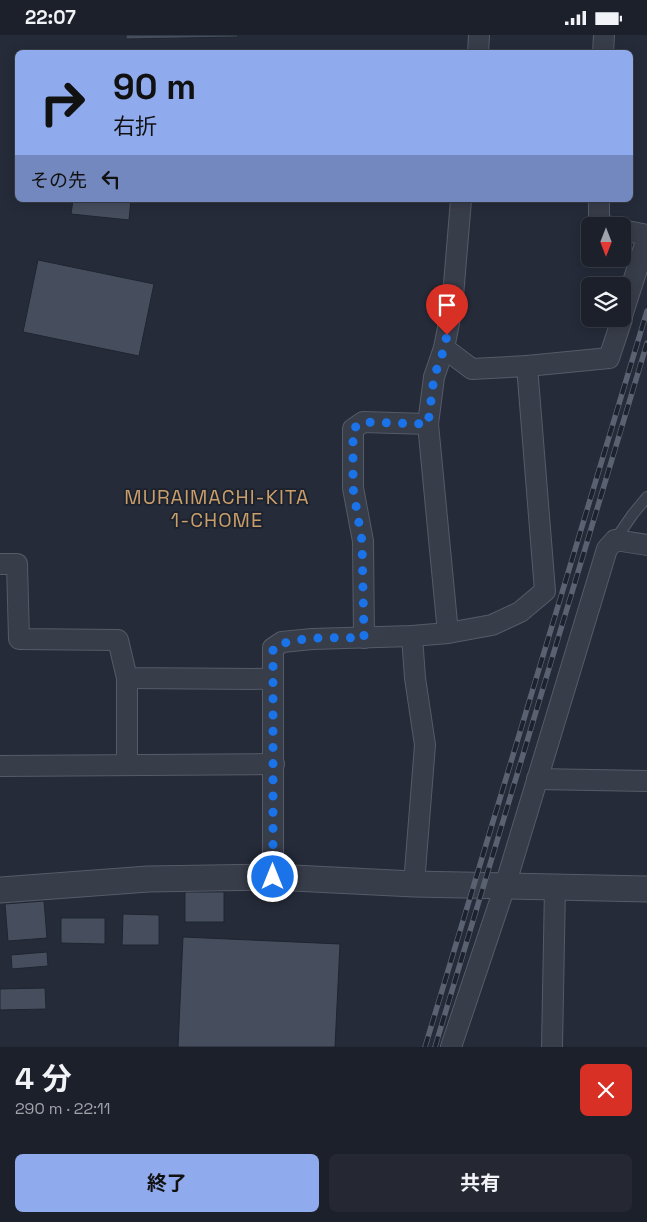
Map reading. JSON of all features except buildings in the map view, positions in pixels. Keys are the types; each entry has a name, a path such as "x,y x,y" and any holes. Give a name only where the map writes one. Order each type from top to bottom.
{"street":[{"path":"478,50 479,35"},
{"path":"603,50 604,35"},
{"path":"448,633 428,424 434,377 444,349 452,308 461,202"},
{"path":"599,202 599,217"},
{"path":"631,233 647,237 631,288"},
{"path":"444,349 472,369 610,358 619,327"},
{"path":"273,877 273,648 282,643 312,639 412,636 448,633 492,625 520,612 545,591 526,366"},
{"path":"364,638 362,541 353,488 353,429 362,422 428,424"},
{"path":"451,1047 505,887 608,549 615,540 647,545"},
{"path":"0,564 17,564 19,639 118,640 127,678 127,765"},
{"path":"412,636 415,678 425,745 414,884"},
{"path":"127,678 273,679"},
{"path":"0,766 274,764"},
{"path":"537,779 647,781"},
{"path":"0,890 148,879 273,877 505,887 647,889"},
{"path":"552,1047 555,887"}],"lane":[{"path":"615,540 647,497"}],"railway":[{"path":"425,1047 647,311"},
{"path":"435,1047 647,343"}],"district":[{"name":"MURAIMACHI-KITA 1-CHOME","path":"217,508"}],"route":[{"path":"273,877 273,648 282,643 312,639 364,638 362,541 353,488 353,429 362,422 428,424 434,377 447,335"}]}
